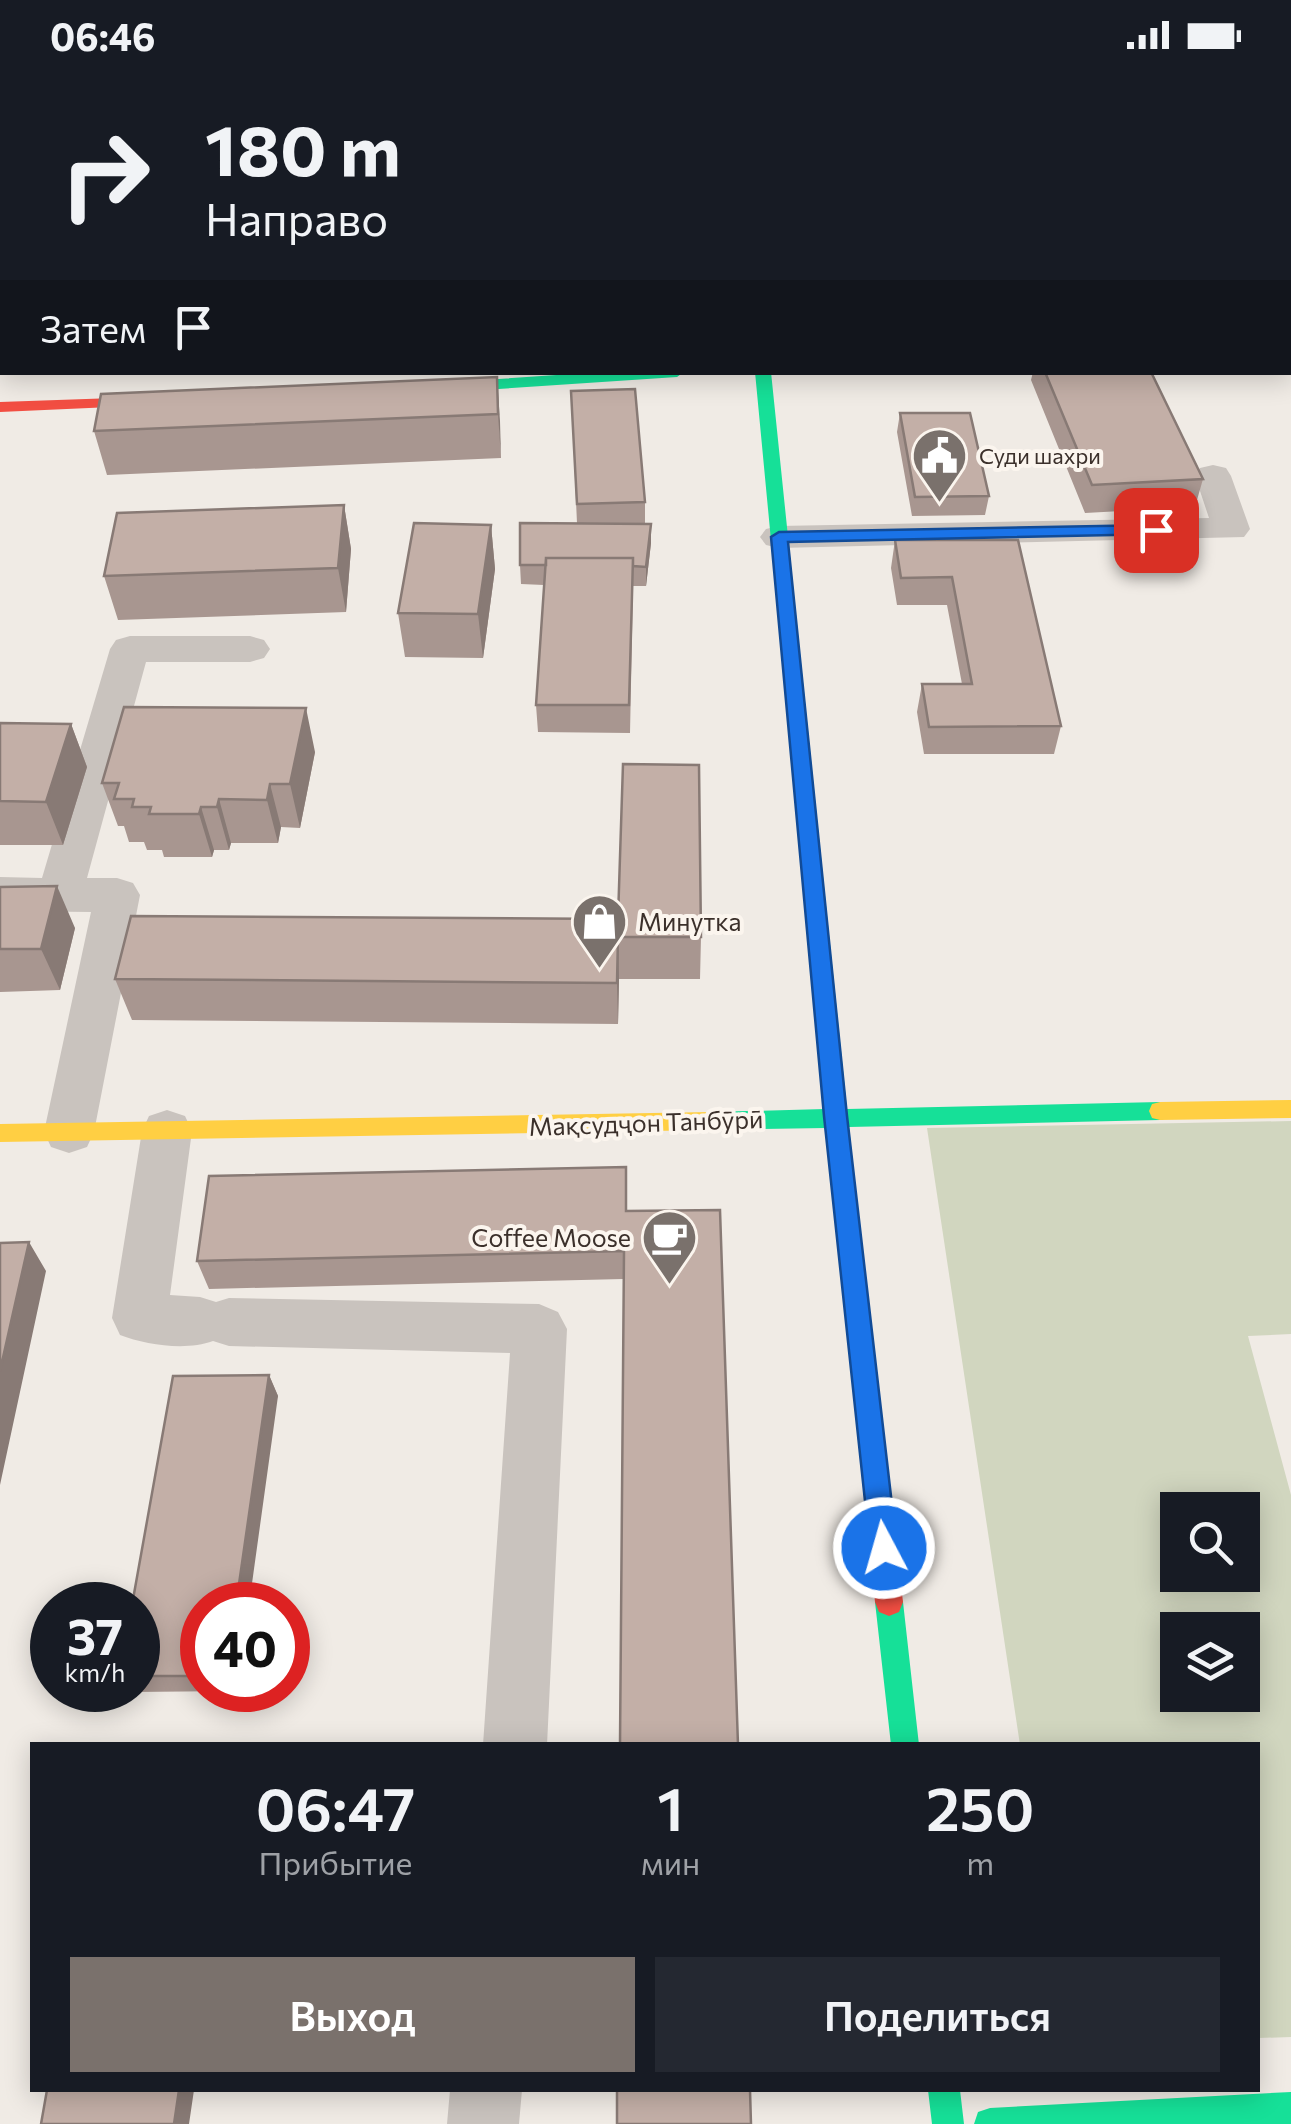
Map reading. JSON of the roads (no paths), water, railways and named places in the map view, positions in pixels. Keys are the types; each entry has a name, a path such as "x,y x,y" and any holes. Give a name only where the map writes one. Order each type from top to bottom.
{"street":[{"path":"400,391 632,375"},
{"path":"763,375 836,1116 905,1742"},
{"path":"0,407 188,401"},
{"path":"779,537 1231,529 1213,476"},
{"path":"60,894 130,649 250,650"},
{"path":"0,894 117,894 69,1132"},
{"name":"Мақсудҷон Танбӯрӣ","path":"0,1132 399,1130 836,1116 1291,1108"},
{"path":"167,1131 139,1318 539,1329 515,1742"},
{"path":"483,2124 486,2092"},
{"path":"944,2092 948,2124"},
{"path":"990,2124 1291,2108"}],"place":[{"name":"Суди шахри","path":"940,504"},
{"name":"Минутка","path":"599,970"},
{"name":"Coffee Moose","path":"670,1286"}]}
